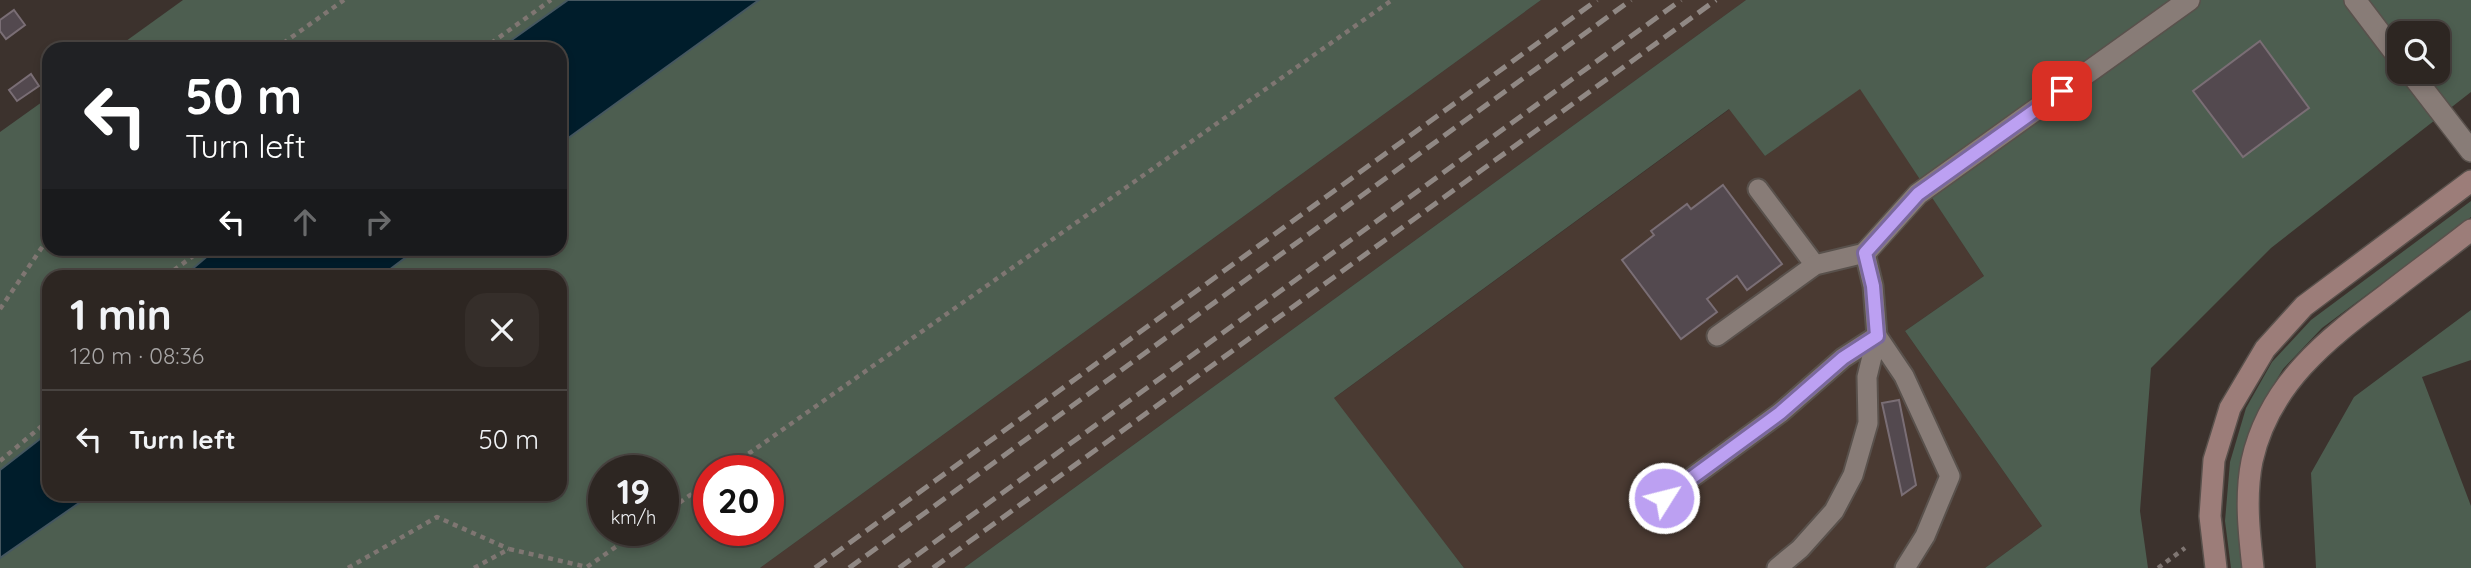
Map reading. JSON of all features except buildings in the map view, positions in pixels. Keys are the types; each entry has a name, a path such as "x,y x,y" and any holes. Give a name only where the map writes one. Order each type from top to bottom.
{"street":[{"path":"1865,253 1918,194 2189,0"},
{"path":"2355,0 2387,42"},
{"path":"2419,84 2471,151"},
{"path":"2216,568 2210,516 2214,460 2230,408 2265,349 2304,306 2471,181"},
{"path":"2253,568 2248,524 2252,463 2266,418 2292,376 2334,333 2471,230"}],"lane":[{"path":"1758,189 1815,265"},
{"path":"1717,336 1815,265 1865,253 1873,286 1877,336 1867,377 1868,423 1853,475 1834,511 1800,549 1777,568"},
{"path":"1664,498 1780,413 1843,358 1877,336"},
{"path":"1877,336 1904,376 1950,476 1925,537 1905,568"}],"path":[{"path":"285,42 344,0"},
{"path":"493,42 551,0"},
{"path":"747,455 1392,0"},
{"path":"0,309 42,247"},
{"path":"174,270 193,256"},
{"path":"0,461 42,426"},
{"path":"348,568 438,517 509,549 587,567 617,546"},
{"path":"2158,568 2195,540"},
{"path":"474,568 509,549"}],"shaded area":[{"path":"1541,0 1746,0 964,568 760,568"},
{"path":"1860,88 1984,276 1905,331 2042,526 1985,568 1464,568 1333,399 1730,109 1765,156"}],"green space":[{"path":"183,0 568,0 509,42 125,42"},
{"path":"759,0 1541,0 760,568 0,568 0,558 82,501 567,501 567,270 389,270 408,256 567,256 567,139"},
{"path":"1746,0 2471,0 2471,92 2271,248 2151,368 2140,511 2148,568 1985,568 2042,526 1905,331 1984,276 1860,89 1765,156 1729,109 1334,398 1464,568 964,568"},
{"path":"42,102 42,256 208,256 191,270 42,270 42,437 0,470 0,132"},
{"path":"2471,201 2471,217 2322,328 2283,369 2259,409 2241,464 2238,521 2243,568 2231,568 2225,521 2230,462 2246,408 2272,362 2311,320"},
{"path":"2471,310 2471,360 2422,377 2471,506 2471,568 2316,568 2311,473 2354,397"}],"water":[{"path":"568,0 759,0 567,139 567,42 509,42"},
{"path":"208,256 408,256 389,270 191,270"},
{"path":"42,437 42,501 82,501 0,558 0,470"}],"railway":[{"path":"815,568 1597,0"},
{"path":"849,568 1631,0"},
{"path":"899,568 1681,0"},
{"path":"933,568 1716,0"}],"route":[{"path":"1664,498 1780,413 1843,358 1877,336 1873,286 1865,253 1918,194 2062,91"}]}
